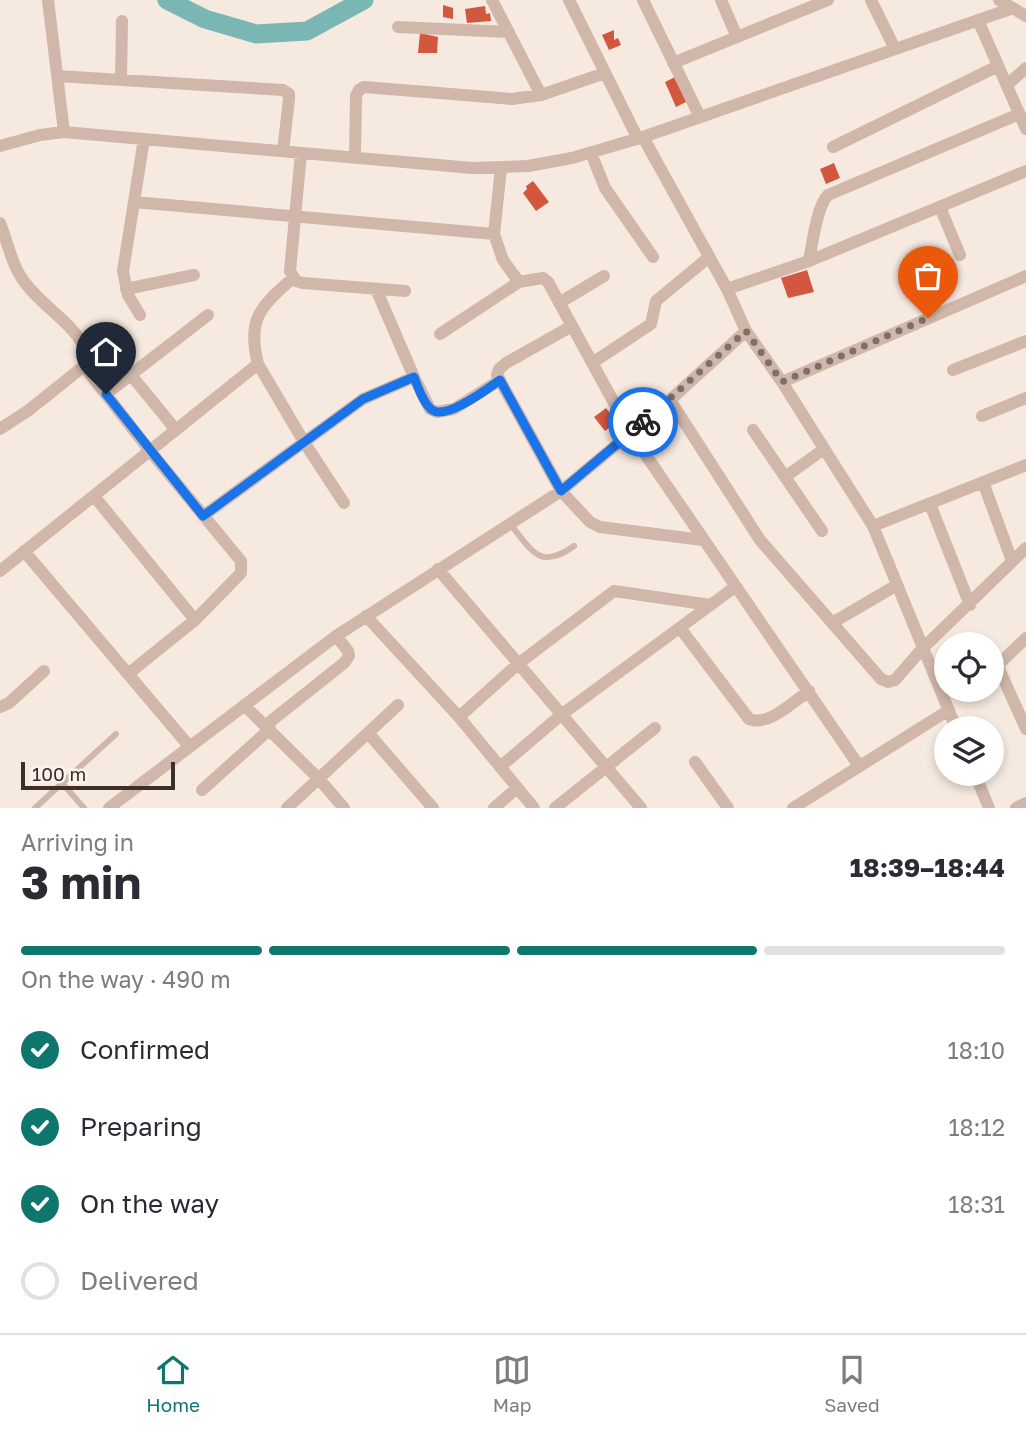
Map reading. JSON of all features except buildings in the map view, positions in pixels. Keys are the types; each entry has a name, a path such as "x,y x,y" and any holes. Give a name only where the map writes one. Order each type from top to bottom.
{"street":[{"path":"48,0 64,132"},
{"path":"492,0 541,95"},
{"path":"569,0 640,138 727,289 746,331 782,382 873,527 951,716"},
{"path":"643,0 700,117"},
{"path":"721,0 737,37"},
{"path":"674,63 737,37 798,6 828,0"},
{"path":"871,0 895,49"},
{"path":"999,0 1021,10"},
{"path":"0,146 40,135 64,132 472,168 528,166 591,153 640,138 978,20 1021,10"},
{"path":"121,80 122,20"},
{"path":"978,20 1026,129"},
{"path":"398,27 509,32"},
{"path":"833,146 998,66"},
{"path":"1007,85 1026,68"},
{"path":"355,158 356,96 364,87 512,99 541,95 605,73"},
{"path":"57,76 283,90 289,94 283,151"},
{"path":"809,261 823,199 828,195 1019,114"},
{"path":"140,315 126,289 123,271 144,139"},
{"path":"301,153 290,271 293,278 303,283 405,291"},
{"path":"591,153 605,188 653,257"},
{"path":"501,168 494,234 503,260 519,282"},
{"path":"727,289 809,261 1026,171"},
{"path":"134,202 494,234"},
{"path":"940,207 960,255"},
{"path":"0,223 26,284 85,346 88,355 84,366 29,410 0,429"},
{"path":"592,363 651,324 656,301 708,258"},
{"path":"126,289 194,275"},
{"path":"559,303 604,276"},
{"path":"782,382 1026,276"},
{"path":"293,278 262,307 255,320 253,332 258,364 303,442 344,503"},
{"path":"440,334 519,282 543,278 548,282 630,432 859,766"},
{"path":"376,289 430,409 437,412 454,408 500,380"},
{"path":"106,394 208,314"},
{"path":"572,326 506,363 497,375 561,491 580,513 600,527 703,540"},
{"path":"109,808 336,636 561,491 670,400 746,331"},
{"path":"953,370 1026,341"},
{"path":"0,570 258,364"},
{"path":"84,366 241,561 241,573 195,620 128,674"},
{"path":"131,375 176,430"},
{"path":"203,516 363,399 414,377"},
{"path":"982,416 1026,398"},
{"path":"670,400 760,540 881,679 888,682 895,680 922,649 1026,548"},
{"path":"753,430 822,531"},
{"path":"785,477 824,449"},
{"path":"873,527 1026,465"},
{"path":"983,482 1012,561"},
{"path":"94,496 195,620"},
{"path":"930,504 970,605"},
{"path":"24,551 190,746"},
{"path":"438,569 641,808"},
{"path":"832,623 897,585"},
{"path":"500,767 561,715 735,587"},
{"path":"459,717 518,664 614,592 710,605"},
{"path":"366,616 459,717 534,808"},
{"path":"680,628 749,719 757,722 766,720 809,691"},
{"path":"202,790 268,727 344,663 349,656 348,652 336,636"},
{"path":"1026,638 999,664 1026,729"},
{"path":"0,707 15,698 44,671"},
{"path":"244,705 318,778 344,808"},
{"path":"287,808 398,705"},
{"path":"793,808 949,710"},
{"path":"555,808 655,728"},
{"path":"369,734 433,808"},
{"path":"695,762 728,808"},
{"path":"980,786 989,808"},
{"path":"494,808 517,788"},
{"path":"1016,808 1026,803"}],"lane":[{"path":"510,524 539,556 550,559 574,546"},
{"path":"35,808 116,734"},
{"path":"62,783 84,808"}],"waterway":[{"path":"167,0 205,19 256,34 307,31 364,0"}],"way so far":[{"path":"643,422 746,331 782,382 928,318"}],"route":[{"path":"106,394 203,516 363,399 414,377 430,409 437,412 454,408 500,380 561,491 643,422"}]}
